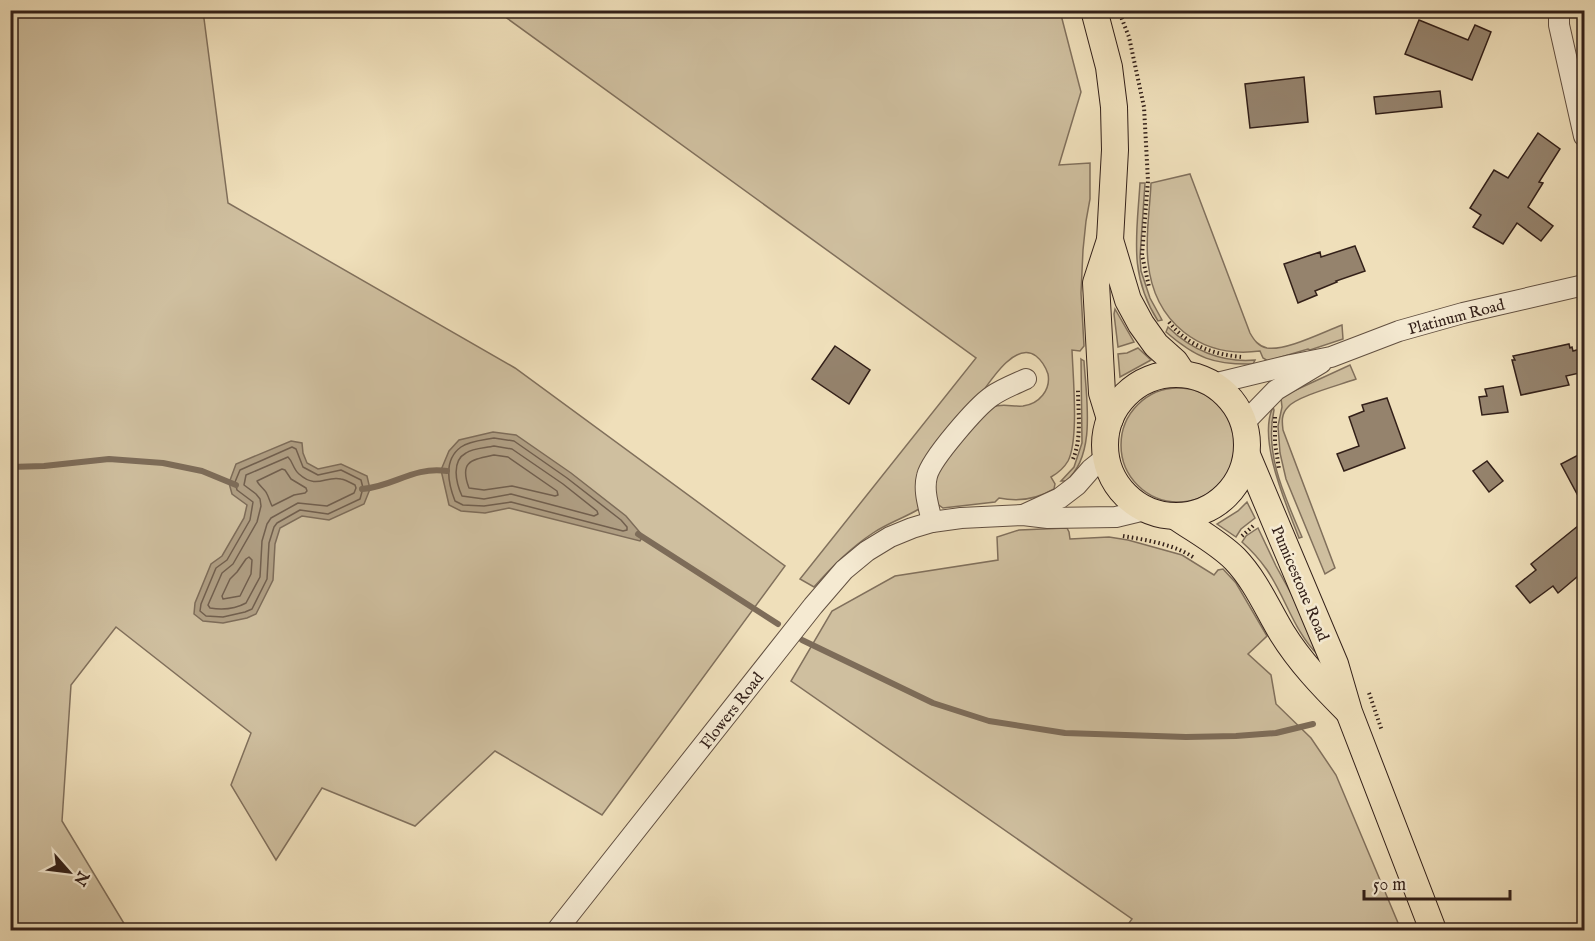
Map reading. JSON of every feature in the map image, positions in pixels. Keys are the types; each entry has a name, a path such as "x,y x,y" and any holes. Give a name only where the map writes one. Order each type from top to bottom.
{"main road":[{"path":"1094,10 1109,67 1114,107 1115,150 1110,240 1096,283 1102,393 1110,419"},
{"path":"1110,240 1128,300 1141,324 1159,328 1156,345 1183,374"},
{"path":"1183,374 1198,377 1213,384 1226,394 1244,423 1247,455 1241,474 1230,492 1222,499 1196,513 1175,516 1160,515 1145,510 1126,497 1113,478 1106,457 1106,438 1110,419 1122,399 1139,385 1160,376 1183,374"},
{"name":"Pumicestone Road","path":"1247,455 1335,664 1349,712 1432,930"},
{"name":"Pumicestone Road","path":"1175,516 1216,542 1247,573 1282,633 1308,669 1349,712"}],"street":[{"path":"1559,10 1559,26 1584,136"},
{"name":"Platinum Road","path":"1213,384 1330,357 1399,331 1452,316 1584,285"},
{"name":"Platinum Road","path":"1244,423 1276,390 1296,380 1330,357"},
{"path":"932,522 926,491 927,476 932,465 982,404 993,394 1026,379"},
{"name":"Flowers Road","path":"1023,515 1060,498 1106,457"},
{"name":"Flowers Road","path":"557,930 806,615 844,570 867,551 890,537 932,522 1023,515 1048,518 1116,517 1145,510"}],"path":[{"path":"1071,464 1077,450 1079,432 1077,388"},
{"path":"1228,552 1244,533 1272,515"},
{"path":"1119,535 1186,552 1195,558"}],"shaded area":[{"path":"10,11 203,11 228,203 515,368 785,566 602,815 495,751 415,826 322,788 276,860 231,785 251,733 116,627 71,685 62,821 128,930 11,930"},
{"path":"497,11 1060,11 1081,92 1059,165 1090,163 1090,199 1083,250 1081,293 1084,346 1080,351 1072,350 1073,439 1068,461 1051,477 1055,484 1054,489 1027,499 999,498 995,502 943,508 936,503 934,480 945,453 964,430 992,407 1029,405 1046,391 1048,374 1045,367 1036,356 1027,353 1018,354 1000,368 934,452 920,479 919,509 884,526 865,539 842,558 814,587 800,579 976,358"},
{"path":"1190,174 1250,333 1257,342 1267,348 1284,347 1342,325 1343,339 1268,361 1263,358 1260,351 1238,352 1218,349 1200,342 1170,319 1152,283 1148,262 1147,232 1151,183"},
{"path":"1140,183 1145,183 1141,271 1150,298 1162,320 1158,321 1148,304 1138,270 1136,237"},
{"path":"1115,309 1134,342 1118,347 1114,314"},
{"path":"1168,327 1187,342 1208,353 1231,359 1255,360 1253,364 1239,364 1206,358 1177,341 1166,332"},
{"path":"1138,348 1151,360 1120,377 1118,354"},
{"path":"1081,359 1084,361 1086,391 1086,441 1076,470 1066,481 1061,481 1074,467 1082,443"},
{"path":"1350,365 1356,379 1300,399 1288,407 1282,418 1283,430 1335,568 1325,574 1286,479 1280,453 1278,426 1282,407 1281,398"},
{"path":"1178,388 1200,392 1219,404 1231,423 1235,445 1231,467 1219,486 1200,498 1178,502 1156,498 1137,486 1125,467 1121,445 1125,423 1137,404 1156,392"},
{"path":"1273,407 1274,459 1283,491 1302,537 1299,538 1281,491 1271,455 1269,421"},
{"path":"1247,502 1255,518 1241,529 1236,537 1217,524 1238,511"},
{"path":"1067,528 1070,539 1109,537 1182,555 1214,575 1218,570 1223,569 1236,583 1267,636 1248,654 1271,675 1276,704 1311,738 1336,775 1401,930 1124,930 1132,919 791,681 832,611 895,576 998,560 997,537 1019,530"},
{"path":"1258,528 1299,608 1319,656 1303,636 1267,570 1242,542 1246,536"}],"water":[{"path":"493,432 516,435 571,473 626,516 643,536 640,541 509,508 485,513 461,511 449,505 441,470 449,451 459,440"},
{"path":"291,441 302,443 307,463 318,469 341,464 367,476 370,489 364,504 329,520 302,516 280,528 275,544 273,580 256,614 223,623 203,621 194,614 195,603 211,564 222,556 244,518 247,505 232,494 229,483 236,464"}],"building":[{"path":"1419,20 1468,40 1475,25 1491,32 1472,80 1405,54"},
{"path":"1304,77 1308,122 1250,128 1245,84"},
{"path":"1440,91 1442,107 1376,114 1374,97"},
{"path":"1538,133 1560,149 1539,182 1543,183 1528,207 1553,226 1541,241 1517,223 1503,244 1473,227 1481,215 1470,208 1494,170 1508,178"},
{"path":"1355,246 1365,271 1315,291 1317,295 1298,303 1284,264 1320,252 1321,257"},
{"path":"1569,344 1573,351 1584,348 1584,372 1566,376 1569,385 1521,395 1513,356"},
{"path":"835,346 870,370 849,404 812,379"},
{"path":"1503,386 1508,412 1482,415 1479,397 1487,396 1485,389"},
{"path":"1387,398 1405,448 1344,471 1337,454 1359,446 1349,417 1364,411 1362,405"},
{"path":"1584,452 1584,507 1561,464"},
{"path":"1487,461 1503,481 1489,492 1473,471"},
{"path":"1584,521 1584,571 1558,593 1553,586 1530,603 1516,586 1536,570 1531,564"}],"waterway":[{"path":"10,467 109,459 163,463 202,471 236,485"},
{"path":"362,489 384,485 424,471 447,471"},
{"path":"638,534 778,624"},
{"path":"802,640 933,703 989,721 1065,733 1186,737 1276,733 1313,724"}]}
